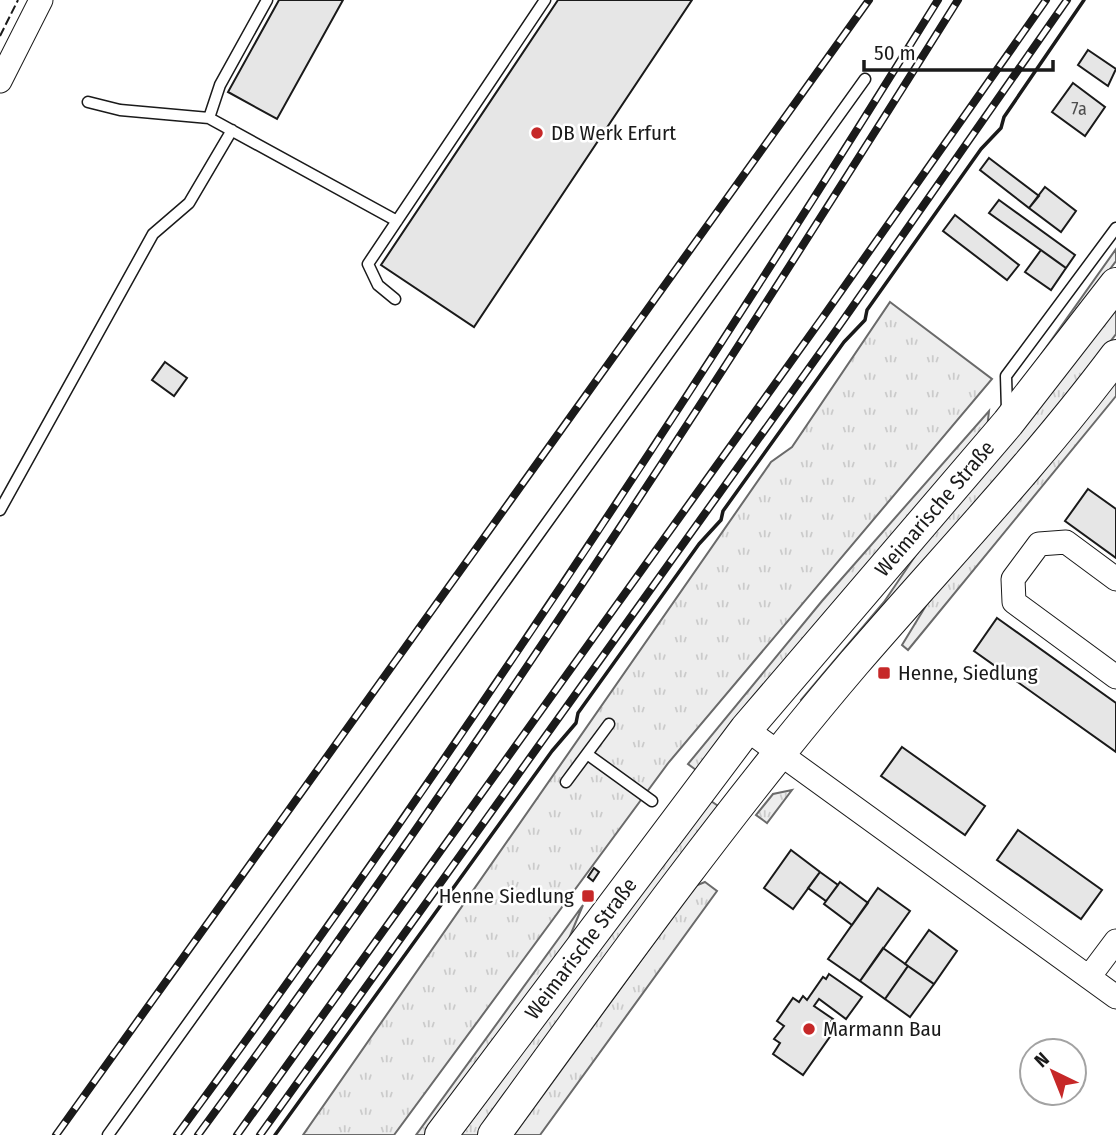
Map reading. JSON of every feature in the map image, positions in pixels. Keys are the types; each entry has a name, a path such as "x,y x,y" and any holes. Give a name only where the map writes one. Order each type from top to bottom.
{"main road":[{"name":"Weimarische Straße","path":"441,1135 746,729 1008,423 1116,284"},
{"name":"Weimarische Straße","path":"494,1135 630,949 780,755 854,663 1027,468 1116,356"}],"street":[{"path":"0,81 41,0"},
{"path":"1116,579 1066,542 1039,544 1013,579 1014,602 1116,677"},
{"path":"746,729 1116,997"},
{"path":"1089,978 1116,941"}],"lane":[{"path":"209,118 220,85 267,0"},
{"path":"395,299 378,285 368,264 545,0"},
{"path":"108,1135 865,79"},
{"path":"88,102 120,110 209,118 397,221"},
{"path":"0,510 153,234 189,203 232,131"},
{"path":"1008,423 1006,376 1116,228"},
{"path":"566,782 609,724"},
{"path":"587,754 652,801"}],"green space":[{"path":"1116,249 1116,261 1036,368 1033,366"},
{"path":"890,302 992,379 669,762 394,1135 303,1135 771,462 792,447"},
{"path":"1116,309 1116,334 1069,395 804,703 801,700 884,602 922,546"},
{"path":"1116,378 1116,396 908,650 902,645 927,604"},
{"path":"989,411 987,429 696,770 688,764 822,601"},
{"path":"792,790 767,823 756,815 773,794"},
{"path":"708,799 721,808 480,1135 461,1135"},
{"path":"705,882 717,891 540,1135 514,1135 695,886"},
{"path":"583,905 565,948 428,1135 416,1135"}],"building":[{"path":"279,0 343,0 277,119 228,92"},
{"name":"DB Werk Erfurt","path":"558,0 692,0 474,327 381,265"},
{"path":"1088,50 1116,69 1108,86 1078,65"},
{"path":"1073,83 1105,107 1085,136 1052,112"},
{"path":"989,158 1039,196 1029,208 980,170"},
{"path":"1045,187 1076,211 1061,232 1029,208"},
{"path":"999,200 1075,255 1066,268 989,213"},
{"path":"955,215 1019,265 1007,280 943,231"},
{"path":"1041,250 1066,268 1051,290 1025,272"},
{"path":"165,362 187,378 174,396 152,380"},
{"path":"1088,489 1116,509 1116,558 1065,521"},
{"path":"997,618 1116,703 1116,752 974,651"},
{"path":"902,747 985,806 965,835 881,776"},
{"path":"1018,830 1102,890 1081,919 997,860"},
{"path":"791,850 820,872 793,909 764,888"},
{"path":"594,868 599,872 593,881 588,877"},
{"path":"820,872 838,885 826,901 808,888"},
{"path":"840,882 868,903 852,925 824,904"},
{"path":"878,888 910,911 860,981 828,959"},
{"path":"929,930 957,951 934,984 905,964"},
{"path":"883,948 908,966 885,999 860,981"},
{"path":"908,966 934,984 910,1017 885,999"},
{"path":"829,974 862,997 846,1019 819,999 814,1006 833,1019 829,1024 836,1028 803,1075 773,1054 780,1043 774,1039 784,1026 777,1021 793,998 799,1002 803,996 807,1000 823,977 826,979"}],"railway":[{"path":"56,1135 869,0"},
{"path":"177,1135 376,857 569,575 756,289 938,0"},
{"path":"198,1135 397,857 589,575 958,0"},
{"path":"237,1135 823,317 1046,0"},
{"path":"260,1135 837,329 1067,0"}],"fence":[{"path":"0,36 18,0"}],"wall":[{"path":"275,1135 552,751 576,723 578,713 699,544 721,520 723,511 844,342 865,320 867,310 981,149 1001,128 1004,117 1084,0"}],"place":[{"name":"DB Werk Erfurt","path":"537,133"},
{"name":"Henne, Siedlung","path":"884,673"},
{"name":"Henne Siedlung","path":"588,896"},
{"name":"Marmann Bau","path":"809,1029"}]}
